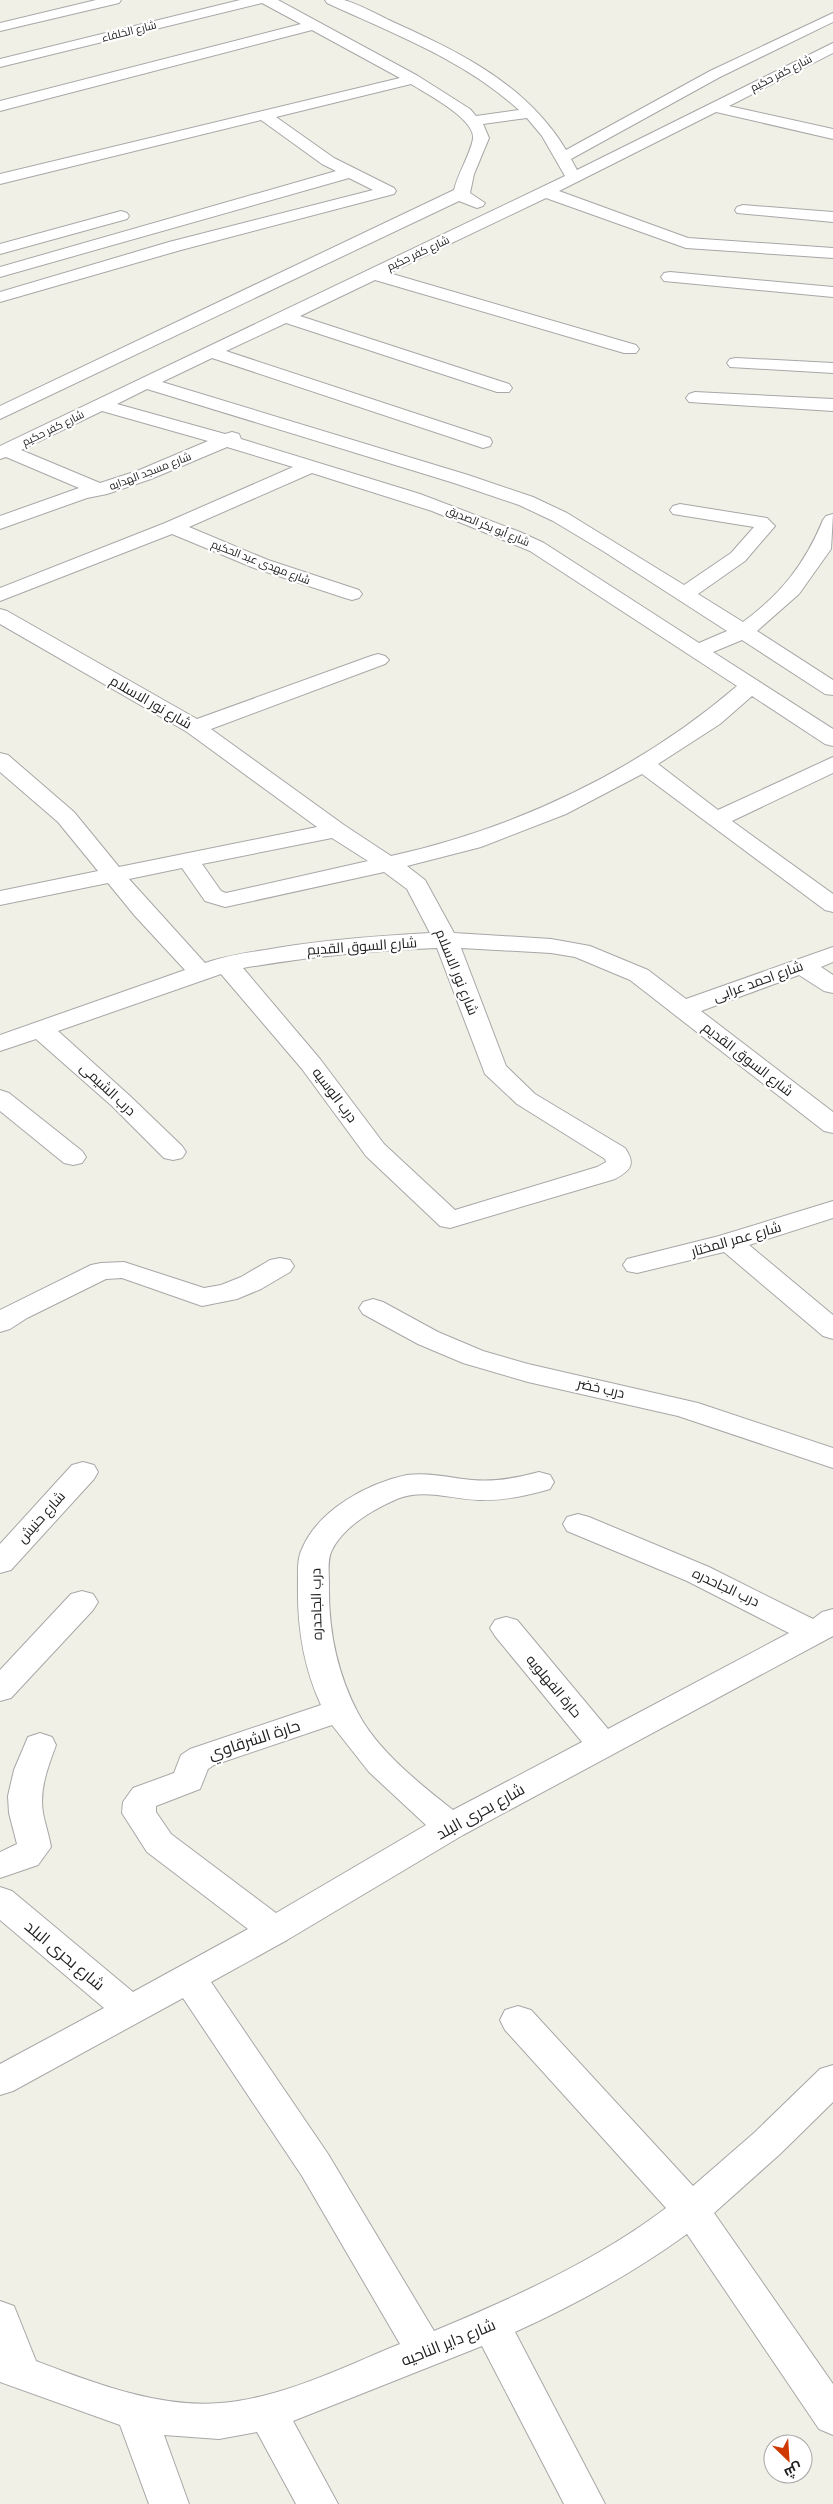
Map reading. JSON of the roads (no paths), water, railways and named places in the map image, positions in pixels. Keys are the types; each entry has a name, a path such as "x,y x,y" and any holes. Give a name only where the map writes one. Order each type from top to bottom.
{"street":[{"path":"0,27 114,0"},
{"name":"شارع الخلفاء","path":"0,63 257,0"},
{"path":"267,0 413,79 465,112 474,120 481,138 466,174 462,193"},
{"path":"336,2 363,0"},
{"path":"336,2 468,65 503,88 532,113 549,135 574,178"},
{"path":"562,158 715,74 833,17"},
{"path":"0,106 316,26"},
{"name":"شارع كفر حكيم","path":"3,452 506,211 828,53"},
{"path":"0,179 413,79"},
{"path":"715,107 833,134"},
{"path":"474,120 532,113"},
{"path":"263,115 328,161 349,173 429,209"},
{"path":"310,166 328,161"},
{"path":"0,272 166,223 349,173"},
{"path":"0,297 175,246 388,192"},
{"path":"545,192 686,243 833,253"},
{"path":"0,413 462,193"},
{"path":"462,193 473,202 506,211"},
{"path":"743,210 833,217"},
{"path":"0,249 136,212"},
{"path":"373,274 630,349"},
{"path":"670,277 833,292"},
{"path":"285,316 503,388"},
{"path":"210,352 484,442"},
{"path":"736,363 833,368"},
{"path":"145,383 461,479 526,501 568,522 833,688"},
{"path":"695,398 833,405"},
{"name":"شارع أبو بكر الصديق","path":"101,405 226,440 409,496 512,534 537,547 833,739"},
{"name":"شارع مسجد الهدايه","path":"0,523 82,493 100,490 144,475 270,421"},
{"path":"3,452 100,490"},
{"path":"0,595 172,526 311,466"},
{"path":"680,510 760,522 765,526 738,557 685,594"},
{"path":"696,651 743,632 767,614 792,590 827,551 833,520"},
{"name":"شارع مهدى عبد الحكيم","path":"172,526 261,564 352,594"},
{"name":"شارع نور الاسلام","path":"0,616 196,727 336,830 388,864 417,886 446,940 494,1069 526,1098 616,1154 619,1160 619,1166 606,1173 450,1220"},
{"path":"196,727 378,660"},
{"path":"187,859 213,896 225,900 388,864 473,842 558,809 644,764 712,719 751,686"},
{"path":"0,760 66,817 114,875 200,972"},
{"path":"644,764 716,820 833,905"},
{"path":"716,820 833,764"},
{"path":"0,898 336,830"},
{"name":"شارع السوق القديم","path":"0,1043 200,972 226,964 298,951 371,943 446,940 551,946 581,951 639,975 833,1125"},
{"name":"شارع احمد عرابى","path":"683,1009 833,954"},
{"name":"درب الوسيه","path":"226,964 311,1064 375,1150 450,1220"},
{"path":"801,965 833,986"},
{"name":"درب الشيمى","path":"40,1029 121,1100 173,1152"},
{"path":"0,1098 73,1157"},
{"name":"شارع عمر المختار","path":"637,1265 729,1242 833,1209"},
{"path":"729,1242 833,1330"},
{"path":"0,1323 16,1312 101,1271 124,1270 202,1297 227,1293 280,1266"},
{"name":"درب خضر","path":"373,1308 408,1329 448,1347 491,1362 669,1404 752,1429 833,1458"},
{"name":"شارع حنيش","path":"0,1563 82,1472"},
{"name":"درب الجاحدره","path":"451,1826 408,1793 373,1757 341,1710 325,1679 317,1646 313,1614 316,1550 335,1524 363,1503 398,1487 430,1484 470,1490 493,1491 517,1488 539,1482"},
{"name":"درب الجاحدره","path":"578,1524 824,1626"},
{"path":"0,1690 82,1602"},
{"name":"شارع بحرى البلد","path":"0,2081 275,1931 451,1826 824,1626"},
{"name":"حارة الفهلويه","path":"506,1628 602,1744"},
{"name":"حارة الشرقاوي","path":"275,1931 159,1842 139,1813 140,1802 145,1797 188,1780 193,1763 202,1757 341,1710"},
{"path":"0,1865 26,1856 34,1847 25,1811 31,1769 40,1745"},
{"name":"شارع بحرى البلد","path":"0,1900 131,2010"},
{"path":"189,1978 315,2165 426,2352"},
{"path":"518,2020 691,2210 833,2417"},
{"name":"شارع داير الناحيه","path":"10,2369 135,2412 185,2420 211,2420 267,2413 426,2352 491,2324 567,2289 610,2264 691,2210 778,2134 833,2079"},
{"path":"0,2318 10,2369"},
{"path":"491,2324 585,2504"},
{"path":"135,2412 169,2504"},
{"path":"267,2413 318,2504"}]}
